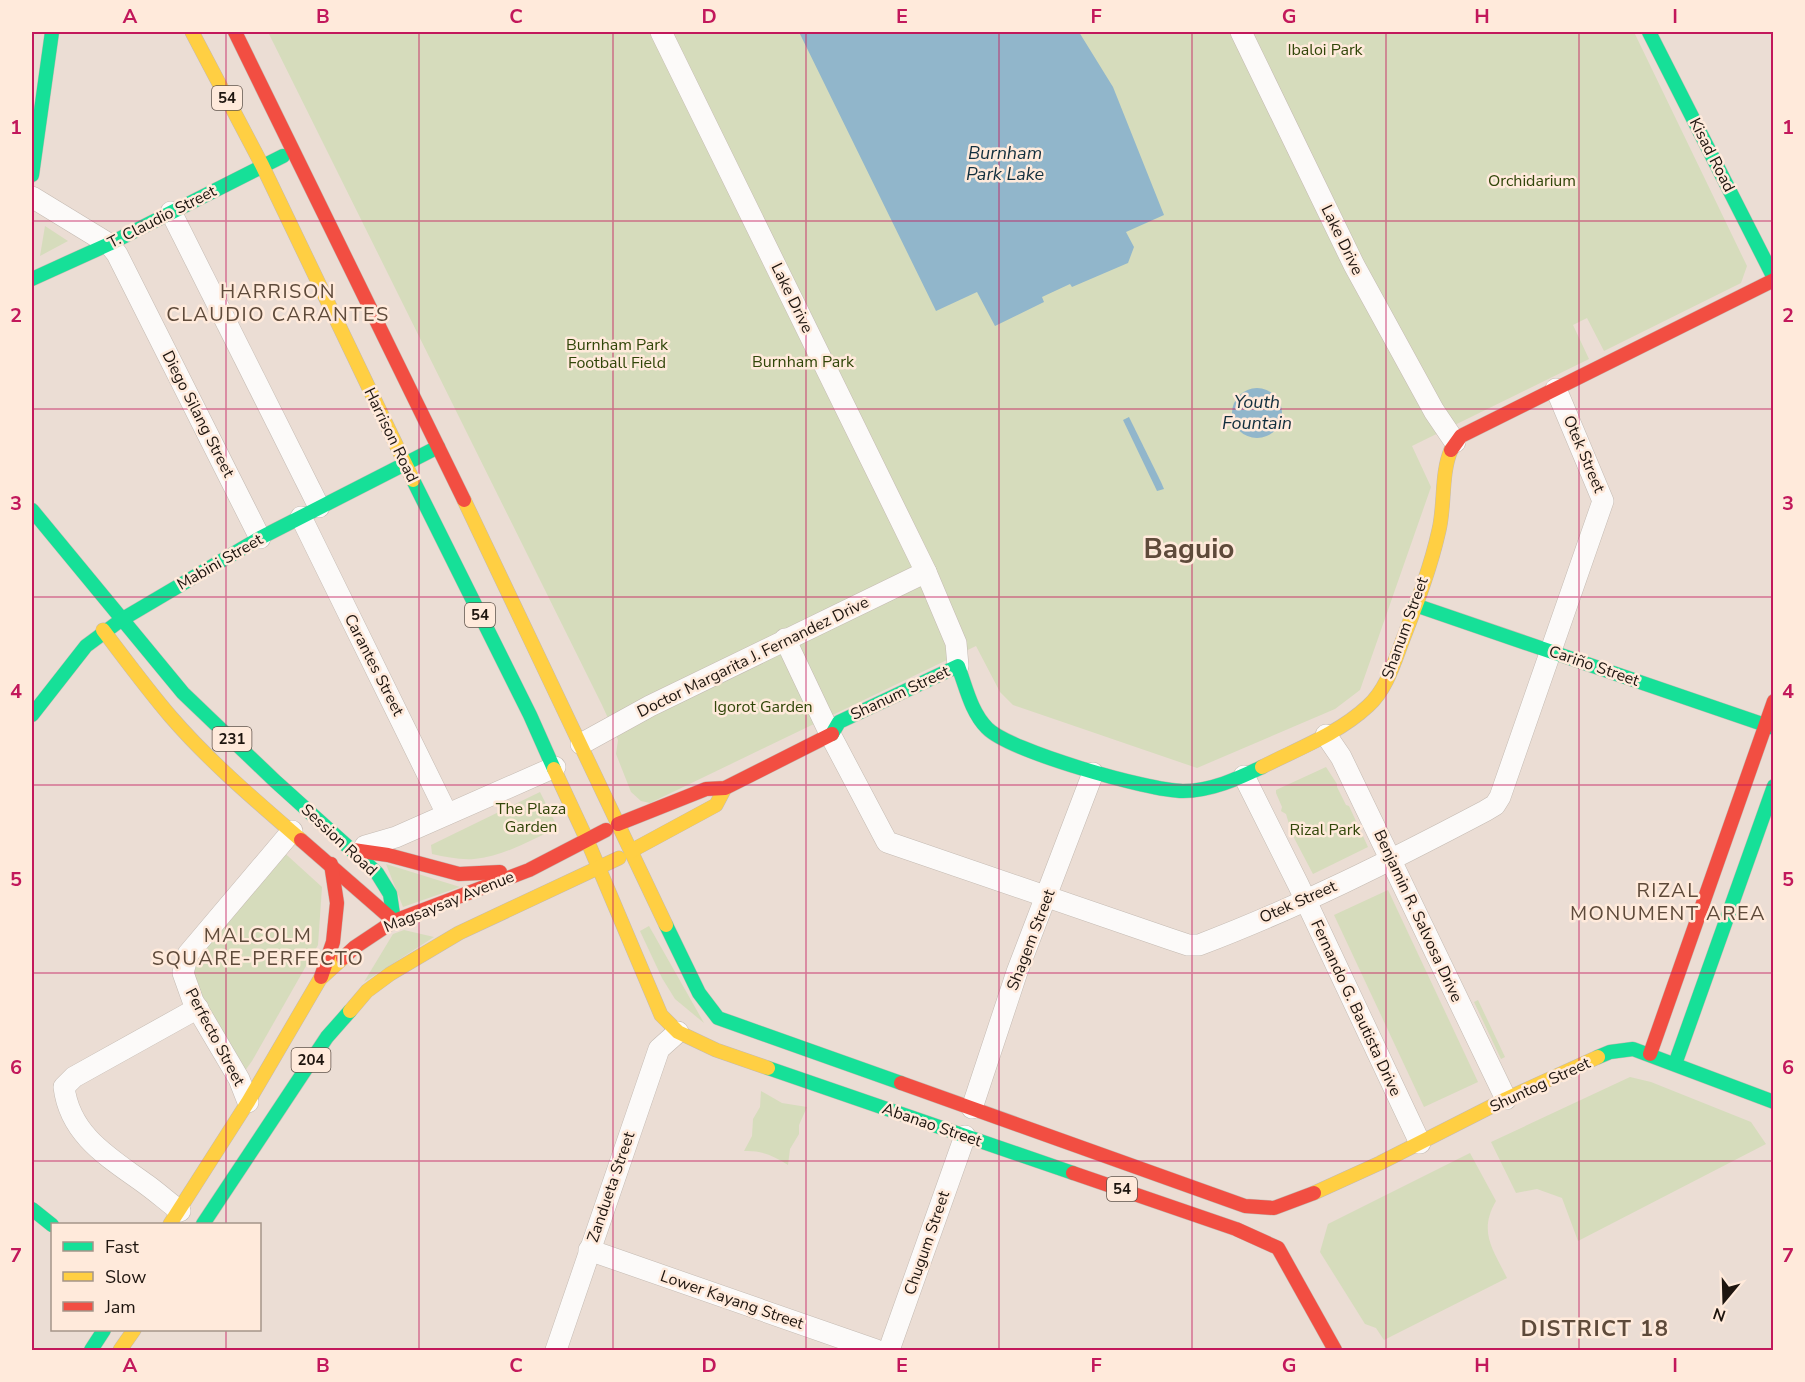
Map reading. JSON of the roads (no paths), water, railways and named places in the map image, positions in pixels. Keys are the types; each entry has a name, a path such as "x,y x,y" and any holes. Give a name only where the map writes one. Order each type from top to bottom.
{"main road":[{"path":"32,175 52,32"},
{"name":"Harrison Road","path":"192,32 262,165 404,464 555,767 587,840"},
{"name":"54","path":"235,32 292,153 438,447 618,824"},
{"name":"Kisad Road","path":"1649,32 1750,229 1773,279"},
{"name":"T. Claudio Street","path":"32,279 109,244 262,165 292,153"},
{"path":"1455,442 1461,436 1773,279"},
{"name":"Shanum Street","path":"618,824 706,789 726,788 840,738 839,722 960,679 973,709 991,733 1009,743 1092,772 1160,789 1178,791 1198,790 1244,776 1326,735 1366,708 1377,697 1386,682 1415,605 1442,517 1447,457 1455,442"},
{"name":"Mabini Street","path":"32,715 101,627 121,620 260,538 438,447"},
{"name":"Session Road","path":"32,510 183,693 377,873 390,894 394,921"},
{"name":"Cariño Street","path":"1415,605 1769,727"},
{"name":"Session Road","path":"101,627 181,728 257,803 331,864 394,921"},
{"path":"1650,1054 1705,895 1769,727 1773,701"},
{"path":"1675,1064 1773,786"},
{"name":"Shanum Street","path":"632,851 716,806 726,788"},
{"name":"Magsaysay Avenue","path":"175,1217 248,1102 320,979 355,947 394,921 529,870 618,824"},
{"name":"Abanao Street","path":"618,824 699,993 718,1018 1245,1206"},
{"name":"Abanao Street","path":"587,840 661,1015 678,1032 716,1050 1279,1244 1335,1350"},
{"path":"353,849 388,855 459,874 529,870"},
{"name":"Magsaysay Avenue","path":"204,1223 327,1037 367,991 390,974 459,933 632,851"},
{"path":"320,979 333,942 337,903 331,864"},
{"path":"1705,895 1732,904"},
{"path":"377,948 394,921 416,925"},
{"path":"437,929 459,933"},
{"path":"327,1037 353,985"},
{"name":"Shuntog Street","path":"1245,1206 1274,1208 1313,1193 1420,1143 1506,1099 1610,1052 1634,1049 1773,1102"},
{"path":"1114,1186 1122,1163"},
{"name":"Shuntog Street","path":"1293,1214 1313,1193"},
{"path":"32,1209 51,1224"},
{"path":"91,1350 103,1331"},
{"path":"120,1350 133,1331"}],"street":[{"name":"Lake Drive","path":"661,32 927,572 956,643 960,679"},
{"name":"Lake Drive","path":"1241,32 1354,265 1434,411 1455,442"},
{"name":"Diego Silang Street","path":"32,197 109,244 117,254 260,538"},
{"name":"Carantes Street","path":"171,212 447,814"},
{"name":"Otek Street","path":"785,639 840,738 887,842 1188,945 1199,945 1392,860 1495,805 1500,797 1604,501 1556,389"},
{"name":"Doctor Margarita J. Fernandez Drive","path":"581,744 650,706 927,572"},
{"name":"Benjamin R. Salvosa Drive","path":"1326,735 1341,757 1392,860 1506,1099"},
{"path":"353,849 396,837 555,767"},
{"name":"Shagem Street","path":"972,1108 1017,972 1092,772"},
{"name":"Fernando G. Bautista Drive","path":"1244,776 1420,1143"},
{"name":"Perfecto Street","path":"248,1102 239,1079 193,1001 183,973 188,954 292,831"},
{"path":"175,1217 100,1152 82,1130 66,1104 64,1087 74,1077 198,1008"},
{"name":"Zandueta Street","path":"557,1350 659,1049 678,1032"},
{"name":"Chugum Street","path":"889,1350 965,1136"},
{"name":"Lower Kayang Street","path":"589,1250 853,1347 876,1350"}],"water":[{"name":"Burnham Park Lake","path":"799,32 1079,32 1113,87 1164,215 1126,232 1134,247 1128,263 1042,297 1044,302 995,326 977,292 936,311"},
{"name":"Youth Fountain","path":"1252,388 1262,388 1275,395 1282,408 1282,418 1275,431 1262,438 1252,438 1243,434 1236,427 1232,418 1232,408 1236,399 1243,392"},
{"path":"1129,417 1164,489 1157,491 1123,420"}],"district":[{"name":"HARRISON CLAUDIO CARANTES","path":"278,302"},
{"name":"Baguio","path":"1189,549"},
{"name":"RIZAL MONUMENT AREA","path":"1668,902"},
{"name":"MALCOLM SQUARE-PERFECTO","path":"258,946"},
{"name":"DISTRICT 18","path":"1595,1329"}],"park label":[{"name":"Ibaloi Park","path":"1325,50"},
{"name":"Orchidarium","path":"1532,181"},
{"name":"Burnham Park Football Field","path":"617,354"},
{"name":"Burnham Park","path":"803,362"},
{"name":"Igorot Garden","path":"763,707"},
{"name":"The Plaza Garden","path":"531,818"},
{"name":"Rizal Park","path":"1325,830"}]}
